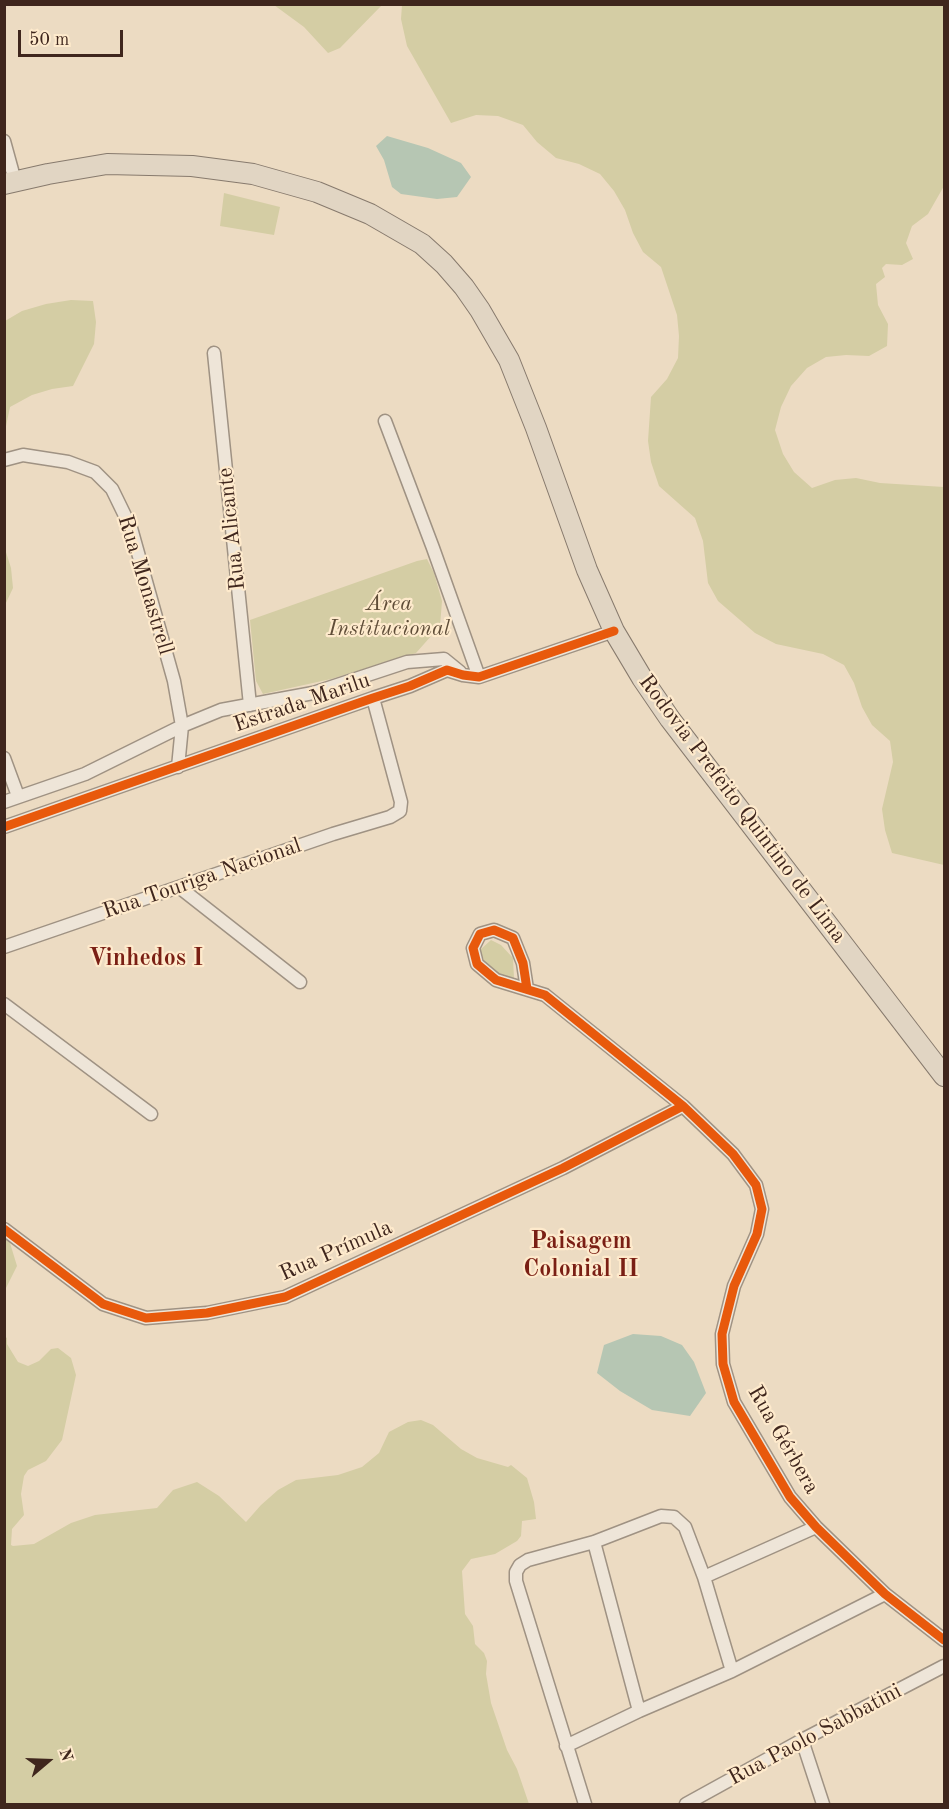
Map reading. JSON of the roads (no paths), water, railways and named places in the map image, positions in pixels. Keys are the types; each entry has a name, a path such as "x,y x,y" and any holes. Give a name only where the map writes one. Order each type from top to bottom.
{"main road":[{"name":"Rodovia Prefeito Quintino de Lima","path":"10,183 107,164 181,165 226,170 253,174 333,198 370,214 422,244 464,287 509,360 537,428 587,570 614,632 670,719 945,1076"}],"street":[{"path":"4,141 10,183"},
{"name":"Rua Alicante","path":"214,352 250,705"},
{"path":"385,422 479,676"},
{"name":"Rua Monastrell","path":"4,460 23,455 68,462 95,472 112,489 131,528 174,681 182,726 178,767"},
{"name":"Estrada Marilu","path":"4,827 410,686 447,670 463,675 479,676 614,632"},
{"path":"4,801 85,774 182,726 221,710 313,693 407,662 444,659 463,675"},
{"name":"Rua Touriga Nacional","path":"4,947 333,834 390,818 400,811 401,802 373,698"},
{"path":"4,759 18,796"},
{"path":"179,887 300,982"},
{"name":"Rua Gérbera","path":"527,989 524,963 513,938 494,930 480,934 473,948 477,964 496,980 545,995 683,1106 733,1154 756,1185 762,1209 757,1234 734,1286 722,1334 723,1364 734,1402 790,1497 816,1527 885,1594 945,1640"},
{"path":"4,1004 151,1114"},
{"name":"Rua Prímula","path":"4,1229 103,1304 146,1318 207,1313 285,1297 563,1168 683,1106"},
{"path":"585,1804 516,1581 516,1572 520,1565 528,1560 594,1542 661,1516 674,1517 685,1527 704,1577 732,1671"},
{"path":"704,1577 816,1527"},
{"path":"594,1542 639,1711"},
{"path":"566,1746 639,1711 732,1671 885,1594"},
{"name":"Rua Paolo Sabbatini","path":"686,1804 699,1802 802,1740 945,1666"},
{"path":"802,1740 823,1804"}],"district":[{"name":"Vinhedos I","path":"146,959"},
{"name":"Paisagem Colonial II","path":"581,1256"}],"park label":[{"name":"Área Institucional","path":"389,616"}]}
